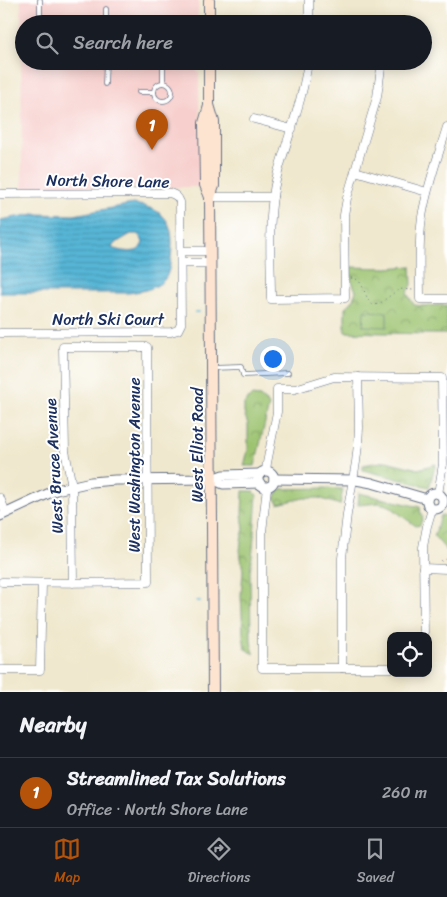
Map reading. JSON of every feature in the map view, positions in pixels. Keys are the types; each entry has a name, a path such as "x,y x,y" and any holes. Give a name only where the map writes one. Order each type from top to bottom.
{"main road":[{"path":"209,0 209,15"},
{"name":"West Elliot Road","path":"209,70 209,105 204,123 204,185 210,197 213,692"}],"street":[{"path":"309,0 309,15"},
{"path":"307,70 292,129 276,177 271,221 271,298 345,298 344,215 347,198 377,98 381,70"},
{"path":"254,119 292,129"},
{"path":"447,127 427,192 422,219 420,248 420,299 447,299"},
{"path":"355,171 427,192"},
{"name":"North Shore Lane","path":"0,194 174,194 179,198 180,202 181,263"},
{"path":"210,197 273,197"},
{"path":"181,251 210,251"},
{"path":"181,263 211,263"},
{"name":"North Ski Court","path":"0,333 174,332 181,324 181,263"},
{"name":"West Washington Avenue","path":"63,347 147,347 148,582 73,583"},
{"name":"West Bruce Avenue","path":"63,347 65,451 72,486 73,583"},
{"path":"387,668 262,668 263,479 277,412 277,390 295,389 334,377 442,378 443,464 438,494"},
{"path":"342,668 342,558 356,462 359,428 358,377"},
{"path":"0,498 3,514 56,490 91,482 212,479 223,475 263,479 271,485 274,479 353,480 372,483 427,499"},
{"path":"438,494 445,504 439,508 432,509 427,504 427,499 430,495 438,494"},
{"path":"424,632 423,547 432,509"},
{"path":"423,568 447,568"},
{"path":"2,582 73,583"},
{"path":"0,670 40,670 42,583"}],"lane":[{"path":"40,0 40,15"},
{"path":"106,9 106,15"},
{"path":"106,70 106,84"},
{"path":"163,70 163,83"},
{"path":"163,83 168,84 172,89 171,98 166,101 156,98 154,92 158,84 163,83"},
{"path":"139,92 154,92"},
{"path":"211,368 241,367 243,375 288,373"}],"path":[{"path":"345,278 355,278 360,281 367,299 373,305 379,304 399,289 420,290"},
{"path":"437,562 447,559"}],"shaded area":[{"path":"21,0 199,0 198,15 21,15"},
{"path":"21,70 196,70 199,73 200,187 22,188"}],"green space":[{"path":"411,266 412,285 407,293 414,305 447,305 447,334 345,332 345,307 352,302 356,291 351,279 350,267 387,268"},
{"path":"364,311 387,312 387,327 363,326"},
{"path":"251,396 260,397 269,405 255,466 244,466 248,450 248,424 244,413 244,404"},
{"path":"386,461 418,469 436,464 429,487 363,470 363,465"},
{"path":"281,489 343,489 340,505 319,498 304,498 278,504 275,499"},
{"path":"243,491 253,491 257,495 250,572 251,641 254,654 245,649 243,635 241,595 243,571 240,551 244,529 242,514"},
{"path":"359,493 420,507 423,517 420,525 416,526 390,506 379,503 358,505"},
{"path":"441,515 447,516 447,551 434,536"}],"water":[{"path":"133,204 154,210 167,220 172,236 171,261 166,278 152,288 128,293 0,293 0,220 34,214 74,215","holes":["131,234 137,234 141,237 143,243 138,250 125,251 112,248 114,244"]}],"place":[{"name":"Streamlined Tax Solutions","path":"152,150"}]}
